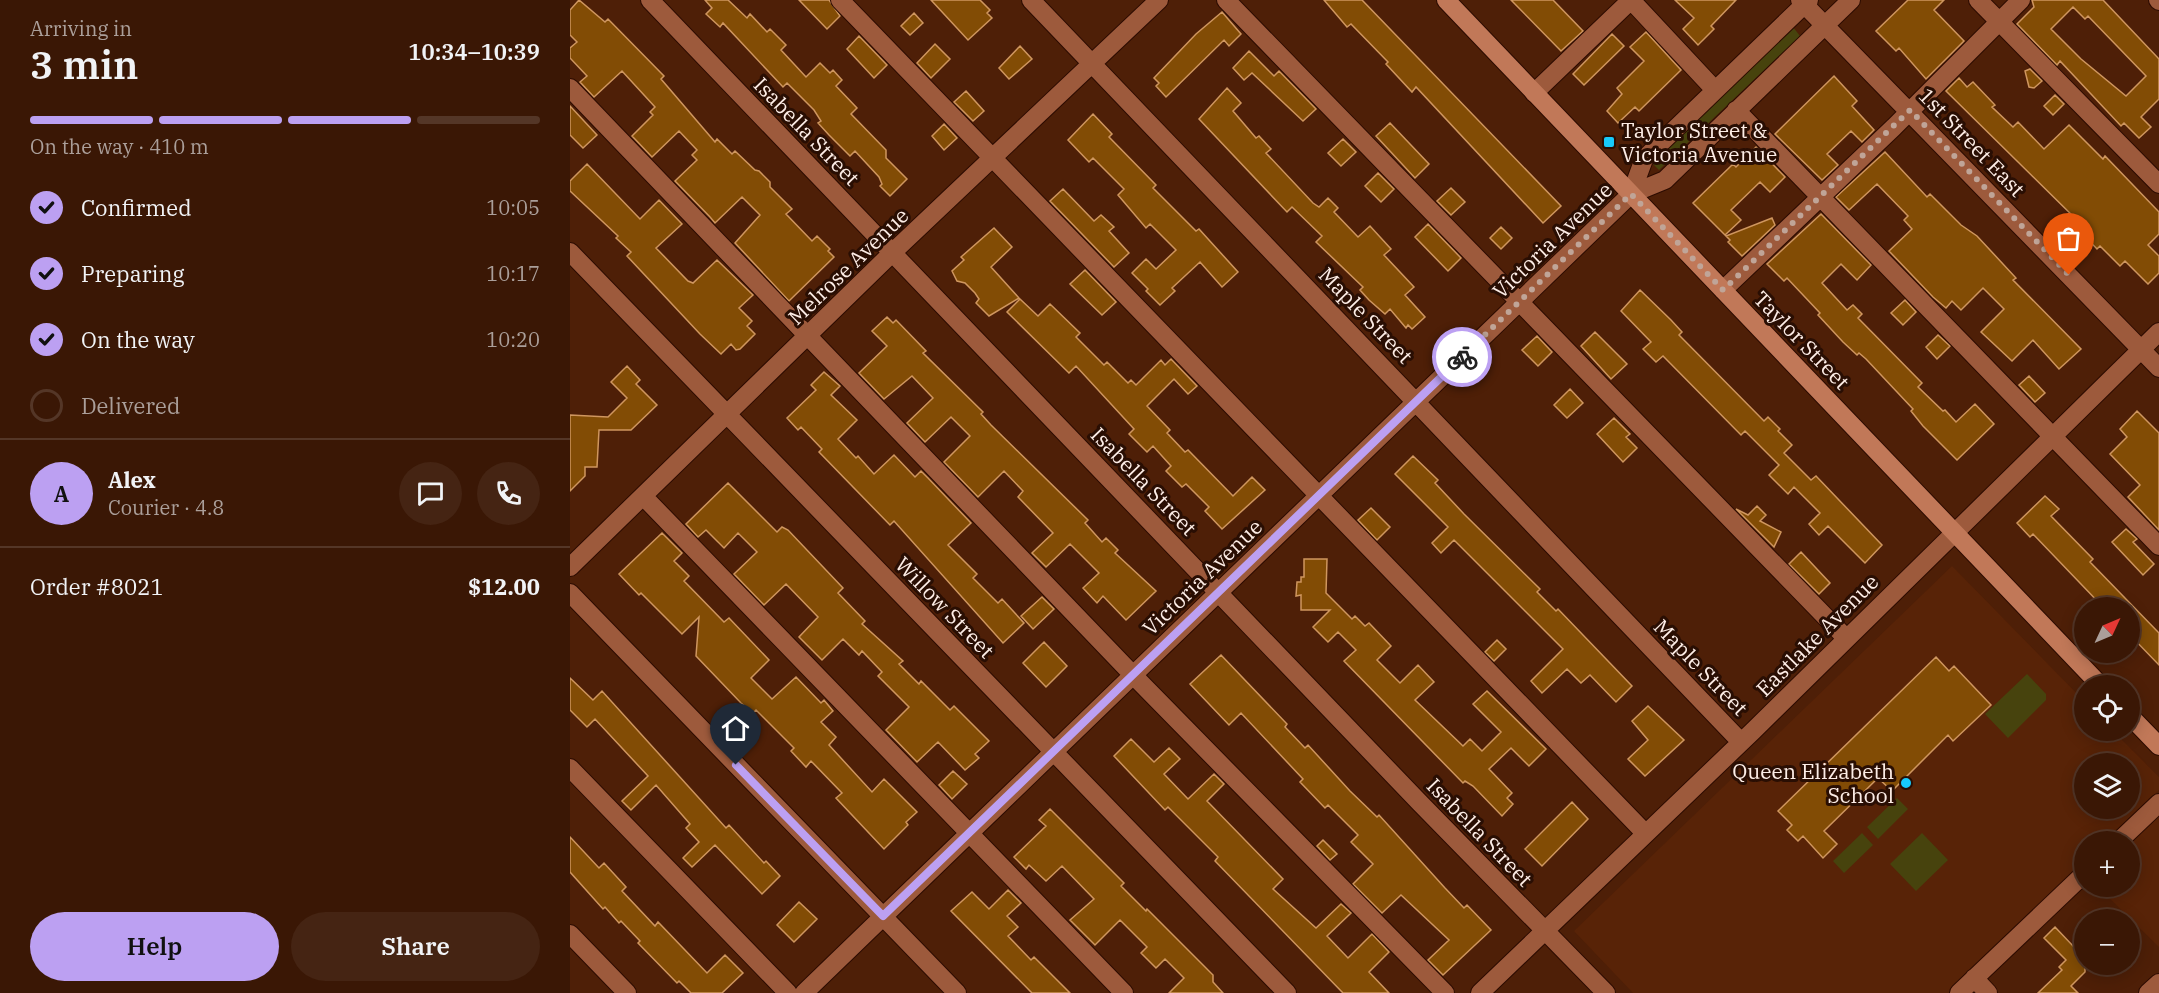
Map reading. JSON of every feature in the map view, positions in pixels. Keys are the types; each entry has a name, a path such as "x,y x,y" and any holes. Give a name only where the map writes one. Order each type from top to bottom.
{"main road":[{"name":"Taylor Street","path":"1446,0 2090,675"},
{"path":"2140,726 2159,746"}],"street":[{"name":"Isabella Street","path":"650,0 1606,993"},
{"path":"840,0 1644,832"},
{"name":"Maple Street","path":"1031,0 1741,742"},
{"name":"Melrose Avenue","path":"570,567 893,252 1160,0"},
{"path":"1226,0 1846,638"},
{"path":"1534,93 1631,0 1715,90"},
{"name":"Victoria Avenue","path":"804,993 1631,194 1665,180 1851,0"},
{"path":"1978,0 2159,184"},
{"path":"1723,290 2021,0"},
{"name":"Victoria Avenue","path":"1631,194 1644,159 1804,1"},
{"name":"1st Street East","path":"1804,1 2159,368"},
{"path":"570,88 1133,675 1445,993"},
{"path":"1736,110 1821,195 2159,546"},
{"name":"Willow Street","path":"570,252 1287,993"},
{"name":"Eastlake Avenue","path":"1480,993 1644,832 1741,742 1953,531 2159,332"},
{"path":"643,496 1125,993"},
{"path":"570,593 957,993"},
{"path":"570,768 788,993"},
{"path":"2130,831 2159,803"},
{"path":"1959,993 2074,883"},
{"path":"570,934 627,993"},
{"path":"1974,978 1988,993"},
{"path":"2148,993 2159,982"}],"shaded area":[{"path":"1793,27 1800,36 1659,170 1652,163"},
{"name":"Queen Elizabeth School","path":"1952,566 2074,691 2074,741 2123,741 2135,753 2074,753 2074,819 2128,819 2116,831 2074,831 2074,872 1950,993 1633,993 1574,931"},
{"path":"2027,674 2046,694 2046,700 2008,738 1985,714"},
{"name":"Queen Elizabeth School","path":"2140,758 2159,777 2159,790 2140,808"},
{"path":"1897,798 1908,809 1878,839 1867,827"},
{"path":"2159,813 2159,947 2140,928 2140,909 2120,909 2108,897 2140,897 2140,832"},
{"path":"1862,833 1873,845 1844,873 1833,861"},
{"path":"1922,833 1948,860 1916,891 1890,864"}],"building":[{"path":"579,0 605,22 608,19 664,76 661,79 715,142 717,139 732,154 735,151 770,182 770,187 792,209 786,214 812,241 817,236 830,249 828,251 834,257 789,301 735,243 760,215 742,197 715,223 675,181 697,160 692,155 697,150 679,131 652,157 632,136 653,115 650,112 655,107 622,71 594,97 580,82 587,76 570,58 570,48 577,42 570,35 570,10"},
{"path":"705,0 728,0 747,18 750,14 767,32 770,29 786,45 781,50 806,77 820,63 830,73 833,70 842,80 836,86 857,108 851,114 886,150 886,158 907,179 890,196 880,186 882,184 879,177 855,151 850,156 829,135 818,123 821,121 814,110 787,83 783,87 723,23 720,27 706,14 712,8"},
{"path":"799,0 829,0 840,16 827,29"},
{"path":"931,0 980,0 990,10 987,13 992,18 968,40"},
{"path":"1324,0 1362,0 1561,206 1543,223 1416,87 1412,92 1386,64 1388,62 1351,24 1347,27"},
{"path":"1511,0 1553,0 1583,31 1561,51"},
{"path":"1675,0 1736,0 1711,26 1714,29 1698,45 1683,29 1694,18"},
{"path":"1908,0 1944,0 1934,10 1964,41 1926,79 1899,48 1896,51 1876,31"},
{"path":"2032,0 2103,0 2159,59 2159,99 2141,117 2151,127 2139,138 2124,123 2121,126 2060,61 2057,65 2017,24 2034,7","holes":["2073,7 2085,19 2088,16 2146,76 2126,96 2081,59 2051,29"]},
{"path":"1222,12 1241,34 1229,46 1224,40 1166,97 1156,86 1159,83 1154,78 1196,34"},
{"path":"914,13 923,23 910,35 901,26"},
{"path":"1646,32 1681,70 1639,111 1635,107 1618,123 1607,111 1622,94 1617,88 1644,61 1630,47"},
{"path":"1612,34 1624,46 1584,85 1573,74"},
{"path":"859,36 887,65 874,78 847,49"},
{"path":"935,44 950,59 931,78 917,63"},
{"path":"1020,46 1032,59 1009,79 999,68"},
{"path":"1249,51 1274,76 1279,71 1316,109 1303,121 1252,73 1244,80 1233,68"},
{"path":"2030,69 2042,81 2034,88 2029,87 2025,71"},
{"path":"1834,76 1857,101 1852,106 1874,130 1862,142 1851,131 1827,154 1838,165 1822,180 1775,134"},
{"path":"1959,78 1967,87 1973,82 1995,105 1992,107 2013,127 2018,122 2044,149 2069,125 2103,159 2105,156 2159,212 2159,234 2148,245 2159,256 2159,273 2148,284 2125,261 2120,266 2100,246 2097,249 2080,231 2084,227 1946,91"},
{"path":"1227,88 1241,103 1233,111 1256,138 1259,136 1271,149 1266,153 1313,203 1319,207 1328,198 1338,208 1334,212 1358,237 1370,226 1391,249 1384,255 1414,287 1405,295 1425,317 1412,329 1408,325 1406,328 1390,309 1385,314 1369,300 1360,290 1363,287 1316,242 1322,236 1292,207 1287,212 1199,119"},
{"path":"966,91 984,111 973,121 954,102"},
{"path":"2055,95 2064,104 2053,115 2044,106"},
{"path":"570,106 597,135 583,148 570,135"},
{"path":"1093,114 1112,134 1109,137 1156,185 1153,188 1196,231 1199,229 1238,272 1222,287 1200,262 1172,288 1175,291 1160,305 1132,273 1146,259 1156,269 1176,250 1150,224 1146,228 1118,195 1124,189 1093,158 1089,162 1068,140"},
{"path":"1390,123 1429,164 1415,178 1376,136"},
{"path":"944,124 957,138 944,150 932,136"},
{"path":"1343,139 1356,152 1341,166 1328,153"},
{"path":"1756,147 1785,177 1770,192 1760,182 1731,210 1741,220 1725,235 1693,203 1733,164 1736,167"},
{"path":"1885,152 1927,197 1930,194 1961,225 1977,236 2016,278 2013,280 2081,349 2059,369 2033,340 2012,361 1981,332 2004,309 1983,288 1961,310 1952,301 1946,308 1933,297 1889,251 1912,229 1904,220 1908,216 1877,184 1849,210 1836,197"},
{"path":"587,164 640,219 659,200 682,224 656,248 688,281 693,283 717,260 753,295 739,308 752,321 747,326 755,334 740,349 736,350 731,344 721,354 627,256 631,252 616,238 618,236 570,191 570,181"},
{"path":"1378,173 1394,189 1381,202 1365,186"},
{"path":"1451,188 1465,202 1451,215 1437,201"},
{"path":"1063,189 1094,221 1101,215 1114,227 1109,231 1129,253 1114,267 1050,201"},
{"path":"1821,214 1871,265 1857,280 1841,264 1822,283 1847,310 1853,305 1862,314 1858,318 1922,383 1918,387 1956,422 1975,404 1994,424 1957,460 1923,426 1911,411 1913,409 1866,359 1859,353 1857,355 1843,342 1787,278 1784,281 1767,264"},
{"path":"1772,218 1775,225 1742,256 1728,242 1730,240 1726,236"},
{"path":"1428,224 1461,258 1448,271 1415,237"},
{"path":"1501,227 1512,238 1501,249 1490,238"},
{"path":"994,228 1012,247 991,267 1019,298 989,316 976,303 979,299 975,293 965,283 957,281 952,271 964,260 961,257"},
{"path":"1085,270 1116,302 1102,315 1070,284"},
{"path":"1640,290 1682,332 1679,335 1764,421 1768,417 1780,429 1778,431 1792,445 1784,453 1811,480 1816,476 1882,545 1865,563 1828,526 1819,535 1809,524 1820,513 1794,487 1788,494 1769,475 1779,465 1745,431 1741,435 1663,356 1656,362 1643,349 1651,342 1621,311"},
{"path":"1020,299 1038,316 1050,304 1080,333 1076,337 1104,365 1107,362 1128,383 1131,380 1136,385 1161,360 1165,365 1171,359 1197,386 1188,394 1174,379 1147,406 1170,430 1167,433 1185,452 1188,450 1233,496 1252,477 1265,490 1222,529 1205,511 1209,507 1186,484 1182,487 1166,471 1171,466 1153,446 1147,452 1129,434 1134,429 1076,366 1069,373 1007,312"},
{"path":"1905,300 1916,312 1903,325 1891,313"},
{"path":"887,317 893,323 896,320 926,351 923,353 983,412 981,414 991,425 1088,520 1085,523 1102,542 1106,538 1118,550 1115,553 1156,591 1126,620 1103,596 1097,603 1083,588 1099,573 1070,544 1046,567 1032,553 1053,533 1018,497 1023,491 1004,471 978,497 944,462 970,436 951,417 925,442 907,423 933,398 912,376 884,399 859,373 887,346 872,331"},
{"path":"1595,332 1627,364 1611,379 1581,346"},
{"path":"1938,335 1950,346 1937,359 1926,347"},
{"path":"1537,336 1552,352 1538,366 1522,350"},
{"path":"627,366 640,380 636,384 657,405 631,430 599,430 597,467 585,467 585,476 570,491 570,415 608,417 627,398 611,382"},
{"path":"824,372 840,386 831,395 857,420 838,439 856,458 858,456 874,474 894,455 915,477 921,471 971,523 948,545 977,574 973,578 998,603 1002,599 1024,623 1003,643 894,521 890,525 819,452 822,449 801,427 798,430 787,418 816,390 811,385"},
{"path":"2029,376 2045,393 2035,402 2019,385"},
{"path":"1570,389 1583,403 1567,418 1554,405"},
{"path":"2137,411 2159,433 2159,530 2128,497 2140,485 2110,454 2127,437 2120,429"},
{"path":"1614,418 1630,434 1626,437 1637,448 1623,462 1597,434"},
{"path":"1413,456 1438,480 1435,483 1464,514 1540,589 1537,592 1556,611 1558,609 1632,686 1616,702 1590,675 1581,683 1567,669 1542,693 1531,681 1563,649 1454,540 1441,553 1432,543 1448,527 1395,474"},
{"path":"728,483 777,532 782,527 788,530 843,588 838,593 865,621 862,624 903,661 899,664 919,684 921,681 950,710 954,706 989,741 975,754 979,758 965,770 938,742 917,762 886,730 909,707 878,676 882,672 862,651 859,655 843,639 822,660 799,637 818,617 786,584 764,605 734,574 757,552 738,533 724,548 706,530 698,537 686,524"},
{"path":"2045,496 2059,509 2051,516 2093,559 2090,562 2124,597 2093,597 2033,534 2030,537 2017,523"},
{"path":"1757,506 1766,515 1760,521 1781,532 1774,547 1736,509 1748,515"},
{"path":"1371,508 1390,527 1377,540 1358,520"},
{"path":"2126,529 2137,539 2133,542 2154,564 2143,575 2112,542"},
{"path":"662,533 682,553 674,561 689,576 684,581 724,622 729,618 769,660 751,678 772,699 796,677 821,703 824,700 833,711 821,722 836,737 829,745 872,792 884,779 917,812 906,822 908,825 884,849 836,798 842,793 811,761 806,767 791,751 794,748 756,710 753,713 741,703 696,656 699,617 682,634 619,574"},
{"path":"1801,552 1830,583 1819,594 1789,564"},
{"path":"1304,559 1327,559 1326,593 1352,619 1355,616 1365,626 1369,623 1391,646 1377,660 1400,683 1418,665 1434,682 1415,700 1463,746 1470,739 1482,751 1501,732 1473,704 1487,691 1546,749 1529,766 1511,748 1489,769 1512,793 1507,798 1513,804 1502,816 1473,786 1465,781 1463,783 1344,661 1356,650 1338,632 1328,642 1313,627 1330,610 1301,610 1301,595 1296,596 1297,582 1301,582 1301,577 1304,577"},
{"path":"1042,597 1054,609 1033,629 1021,616"},
{"path":"2140,613 2159,633 2159,665 2140,645"},
{"path":"1497,640 1506,649 1494,661 1485,652"},
{"path":"1044,642 1067,666 1046,687 1023,663"},
{"path":"1221,655 1287,724 1285,727 1305,748 1308,745 1350,791 1377,817 1379,815 1464,908 1467,905 1491,930 1443,975 1428,960 1449,940 1401,895 1382,913 1353,884 1373,864 1351,842 1358,835 1328,805 1325,808 1300,782 1303,779 1241,713 1229,725 1190,684"},
{"path":"1936,657 1949,671 1954,666 1991,705 1953,741 1948,735 1892,791 1878,778 1824,831 1837,844 1823,858 1803,836 1798,841 1787,830 1792,825 1778,811"},
{"path":"570,678 593,700 602,691 726,828 729,825 764,863 766,861 780,876 762,894 715,845 692,867 683,858 699,842 686,828 690,824 656,785 631,810 622,801 648,776 595,719 587,727 570,710"},
{"path":"1648,706 1684,740 1645,776 1628,759 1648,740 1632,721"},
{"path":"1131,739 1154,762 1169,748 1180,759 1164,774 1188,799 1214,774 1224,784 1207,801 1283,879 1273,889 1316,928 1341,904 1351,913 1327,936 1348,958 1372,934 1389,952 1369,972 1389,993 1343,993 1215,861 1218,857 1168,807 1165,810 1114,756"},
{"path":"953,771 967,784 952,799 939,785"},
{"path":"1572,802 1588,819 1542,866 1525,849"},
{"path":"1050,809 1124,883 1121,886 1213,975 1213,982 1223,993 1169,993 1184,978 1165,959 1156,968 1141,953 1147,947 1120,920 1095,945 1070,920 1094,899 1062,866 1046,881 1029,865 1026,869 1014,857 1046,826 1039,820"},
{"path":"570,837 599,868 604,863 626,887 622,891 655,926 658,922 707,973 725,955 743,973 722,993 691,993 679,981 677,983 638,943 640,941 621,921 619,923 605,907 603,909 570,872"},
{"path":"1323,840 1337,854 1330,860 1317,846"},
{"path":"1008,890 1021,903 1007,916 1018,927 1008,936 1031,960 1034,957 1070,993 1032,993 951,911 972,892 989,909"},
{"path":"799,902 817,919 794,942 777,925"},
{"path":"2055,927 2074,945 2074,975 2082,975 2071,986 2078,993 2038,993 2062,970 2059,967 2066,960 2044,938"}],"way so far":[{"path":"1462,357 1631,194 1723,290 1910,110 2069,275"}],"place":[{"name":"Taylor Street & Victoria Avenue","path":"1609,142"},
{"name":"Queen Elizabeth School","path":"1906,783"}],"route":[{"path":"736,765 883,916 1462,357"}]}
